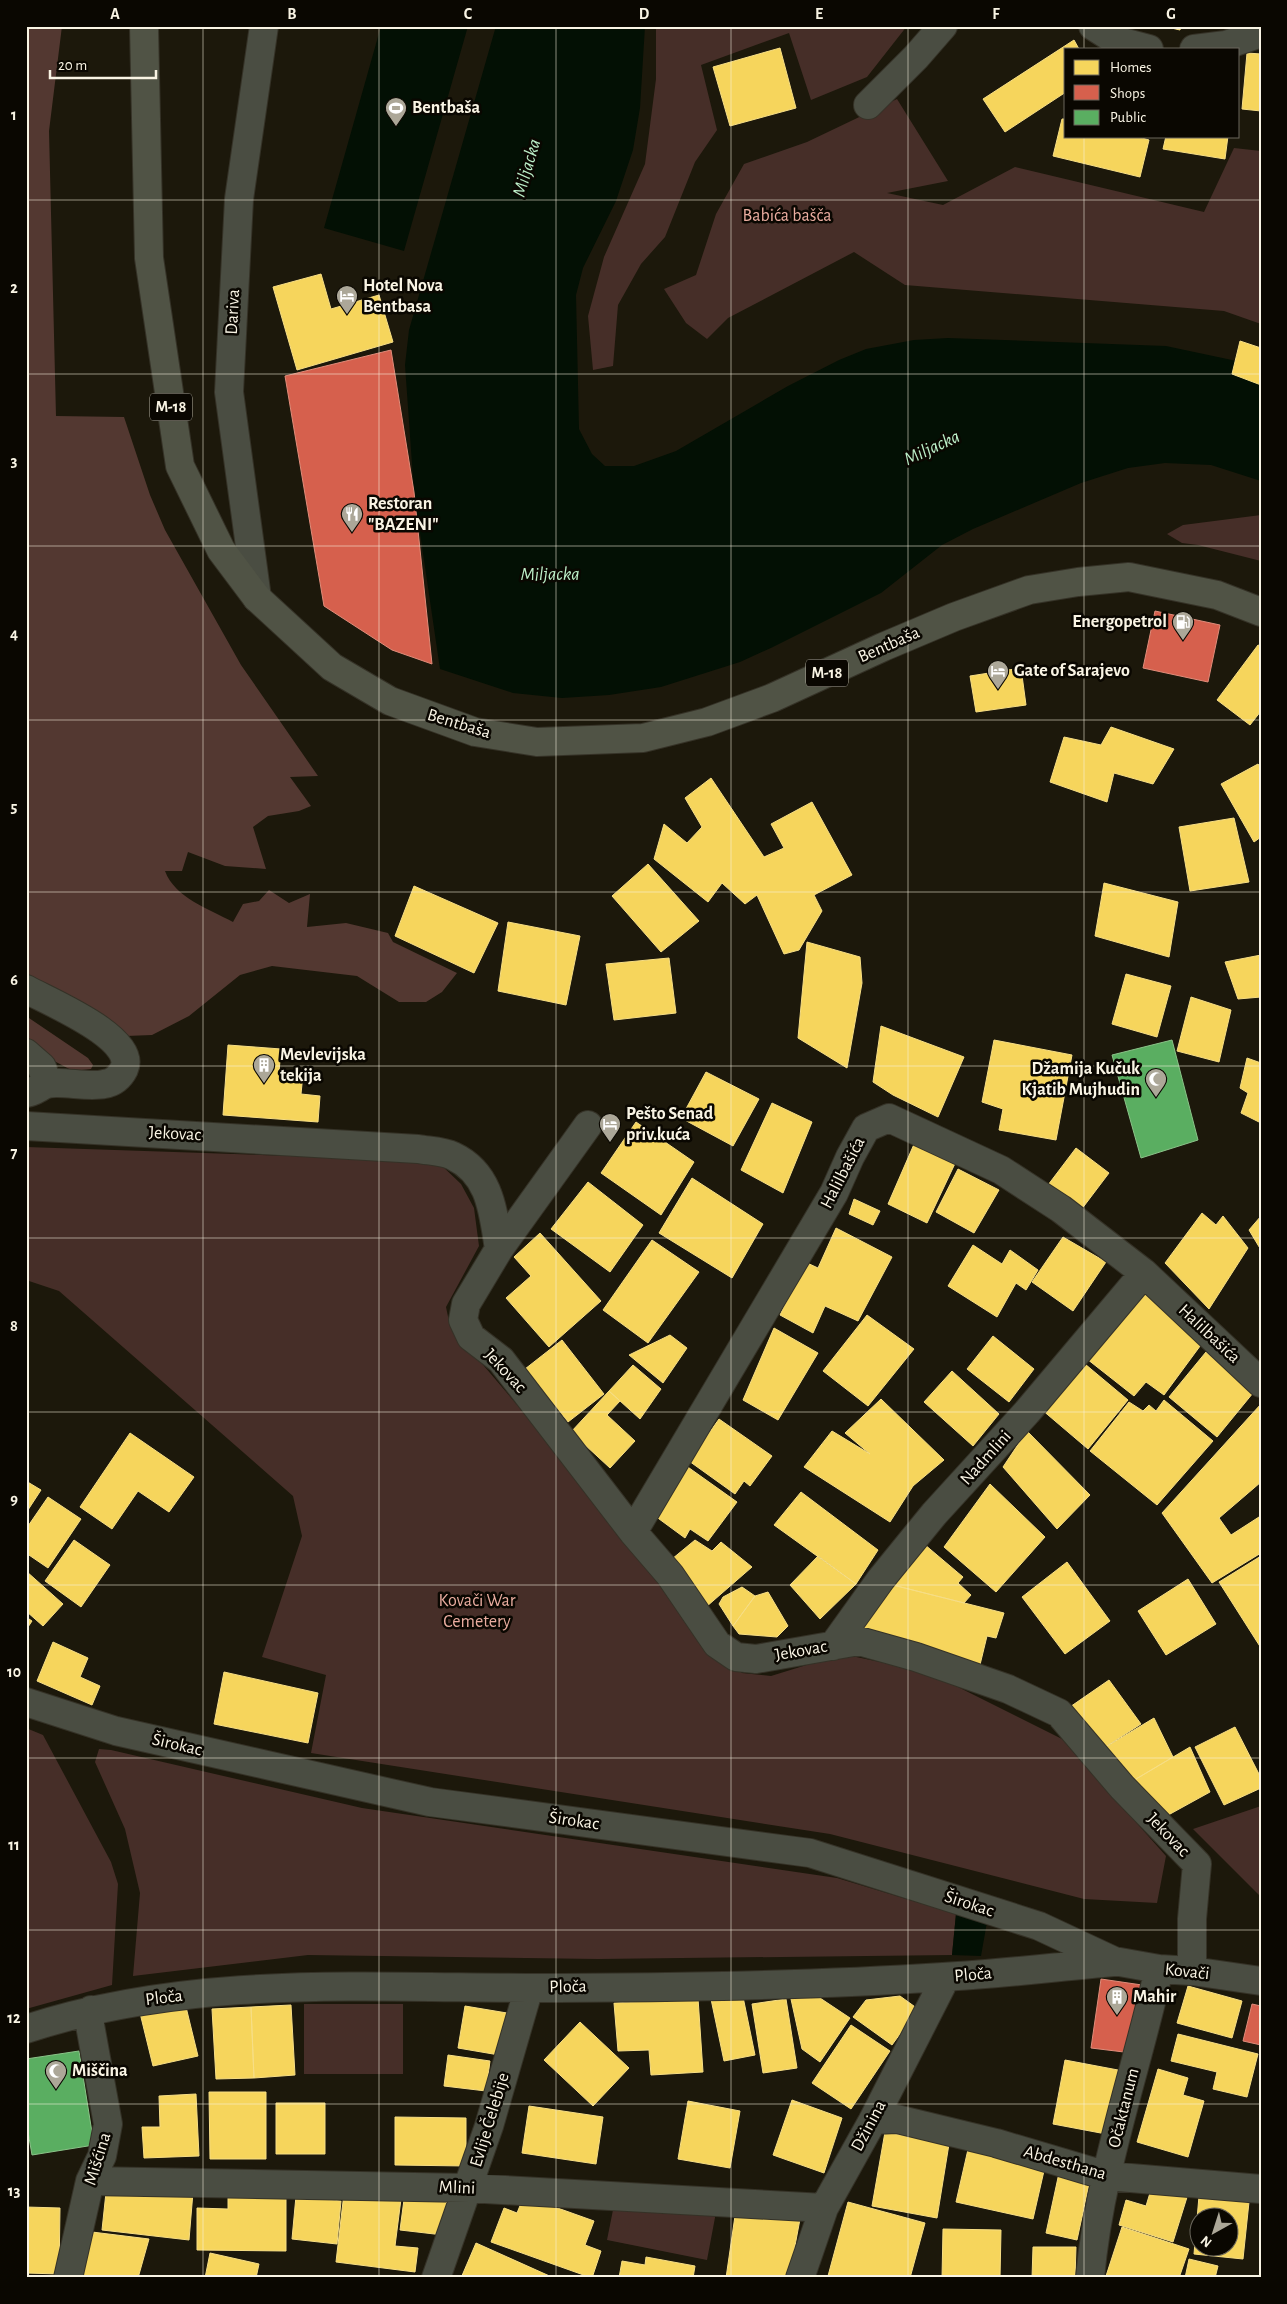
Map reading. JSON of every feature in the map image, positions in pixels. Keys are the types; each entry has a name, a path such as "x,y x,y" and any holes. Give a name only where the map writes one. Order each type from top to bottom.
{"main road":[{"name":"Bentbaša","path":"144,26 149,258 180,466 221,550 257,598 332,667 390,701 475,732 537,742 644,738 707,722 772,698 936,624 1029,590 1078,582 1129,577 1216,595 1261,612"}],"street":[{"name":"Dariva","path":"257,598 229,392 239,199 264,26"},
{"path":"868,105 916,57 943,26"},
{"path":"1093,26 1115,40 1146,48"},
{"path":"1202,48 1226,45 1261,33"},
{"path":"26,990 107,1034 121,1047 126,1066 120,1077 105,1084 37,1088 42,1067 26,1053"},
{"name":"Halilbašića","path":"633,1532 834,1193 850,1157 866,1128 889,1118 1001,1170 1061,1209 1144,1272 1261,1383"},
{"name":"Jekovac","path":"588,1125 499,1249 466,1304 463,1320 470,1336 501,1360 633,1532 670,1575 717,1644 736,1657 756,1659 859,1641 885,1647 1008,1689 1059,1713 1122,1787 1197,1864 1192,1919 1192,1971"},
{"name":"Jekovac","path":"26,1126 418,1148 452,1155 475,1169 491,1200 499,1249"},
{"name":"Nadmlini","path":"833,1646 881,1579 934,1514 1027,1412 1144,1272"},
{"name":"Širokac","path":"26,1702 116,1731 430,1802 810,1853 1039,1926 1114,1962"},
{"name":"Kovači","path":"1114,1962 1261,1981"},
{"name":"Ploča","path":"26,2029 122,2003 239,1989 816,1984 946,1977 1114,1962"},
{"name":"Očaktanum","path":"1090,2278 1092,2249 1107,2176 1158,1969"},
{"name":"Džinina","path":"800,2278 824,2208 873,2120 946,1977"},
{"name":"Evlije Čelebije","path":"436,2278 468,2188 505,2071 526,1998 526,1988"},
{"name":"Mišćina","path":"68,2278 90,2181 102,2156 108,2124 90,2025 91,2010"},
{"name":"Abdesthana","path":"873,2120 897,2119 906,2121 996,2143 1107,2176 1261,2189"},
{"name":"Mlini","path":"90,2181 468,2188 824,2208"}],"green space":[{"path":"656,26 907,26 867,77 811,100 789,33 701,65 717,130 695,162 665,237 641,264 618,305 613,366 593,370 588,316 604,257 645,164 656,79"},
{"name":"Babića bašča","path":"897,99 948,181 887,193 943,205 1015,167 1204,212 1234,148 1261,151 1261,324 1224,311 905,285 854,252 728,318 707,339 686,323 664,289 696,275 716,214 744,164 807,142"},
{"path":"1261,515 1261,561 1198,545 1182,543 1167,534 1183,525"},
{"name":"Kovači War Cemetery","path":"26,1147 437,1161 461,1184 474,1208 479,1246 446,1307 450,1326 656,1568 718,1655 742,1673 771,1676 842,1654 928,1672 1062,1739 1166,1856 1157,1903 1084,1899 830,1834 311,1753 326,1675 262,1657 302,1536 293,1496 59,1291 26,1280"},
{"path":"26,1728 43,1735 111,1862 118,1884 112,1985 26,2009"},
{"path":"99,1749 111,1750 362,1808 837,1878 956,1914 952,1955 598,1959 308,1955 133,1976 140,1893 125,1829 95,1762"},
{"path":"1261,1806 1261,1897 1193,1829"},
{"path":"304,2004 403,2004 403,2074 304,2074"},
{"path":"615,2200 717,2207 707,2260 607,2240"}],"shaded area":[{"path":"26,26 62,26 49,131 56,416 124,417 150,495 165,530 241,665 318,776 290,777 311,806 299,811 268,816 253,827 266,869 225,866 188,852 182,871 165,871 176,889 185,896 233,922 243,904 259,901 269,890 289,903 310,894 307,927 346,923 388,933 393,942 457,973 442,992 426,1002 399,1002 357,976 272,966 240,975 189,1016 152,1035 126,1036 26,980"},
{"path":"26,1016 88,1058 93,1065 91,1069 73,1071 26,1046"}],"water":[{"name":"Bentbaša","path":"381,26 468,26 404,251 324,228"},
{"name":"Miljacka","path":"496,26 645,26 640,108 633,150 616,201 583,268 576,295 579,429 592,454 605,466 634,466 676,451 788,386 839,360 866,349 914,340 948,338 1166,346 1232,360 1261,370 1261,481 1211,465 1165,463 1128,468 1081,483 973,529 942,545 881,593 773,647 740,662 661,687 609,695 562,698 513,693 440,669 414,492 405,365 409,330"},
{"path":"956,1914 987,1922 981,1956 952,1955"}],"building: Homes":[{"path":"1163,26 1181,26 1180,30"},
{"path":"1074,40 1078,48 1064,48 1064,93 1005,132 983,99"},
{"path":"780,48 796,108 730,126 713,67"},
{"path":"1247,53 1261,54 1261,111 1242,109"},
{"path":"1062,119 1064,119 1064,138 1142,138 1149,140 1140,177 1053,156"},
{"path":"1166,138 1228,138 1225,159 1163,149"},
{"path":"321,274 331,309 379,295 393,342 297,370 273,287"},
{"path":"1240,341 1261,348 1261,385 1232,374"},
{"path":"1258,645 1261,646 1261,711 1250,725 1217,700"},
{"name":"Gate of Sarajevo","path":"1021,668 1026,705 976,712 970,676"},
{"path":"1111,727 1174,749 1153,784 1114,773 1107,802 1050,782 1064,737 1101,745"},
{"path":"1258,764 1261,768 1261,837 1254,842 1221,784"},
{"path":"711,778 764,857 784,848 771,824 812,802 852,875 814,895 822,911 799,950 784,954 757,895 745,904 722,883 708,902 654,859 664,824 687,843 702,827 685,798"},
{"path":"1234,818 1249,882 1190,891 1179,827"},
{"path":"648,864 699,921 661,952 612,896"},
{"path":"1104,883 1178,902 1169,957 1095,936"},
{"path":"414,886 498,923 474,973 395,936"},
{"path":"508,922 580,936 566,1005 498,991"},
{"path":"807,942 860,957 862,983 847,1068 798,1038"},
{"path":"1261,955 1261,997 1238,999 1225,962"},
{"path":"669,958 676,1013 614,1020 606,964"},
{"path":"1126,974 1171,986 1157,1037 1112,1024"},
{"path":"1191,997 1231,1010 1219,1062 1177,1051"},
{"path":"881,1026 964,1057 938,1117 893,1095 873,1082"},
{"path":"994,1040 1072,1055 1056,1140 999,1130 1003,1109 982,1102"},
{"name":"Mevlevijska tekija","path":"228,1045 281,1049 279,1072 303,1074 301,1094 320,1096 318,1122 223,1115"},
{"path":"1247,1058 1261,1063 1261,1123 1241,1113 1248,1093 1240,1088"},
{"path":"706,1072 759,1099 733,1146 681,1118"},
{"path":"772,1103 812,1122 783,1193 741,1170"},
{"path":"636,1122 694,1162 661,1215 601,1173"},
{"path":"918,1135 959,1155 927,1223 888,1204"},
{"path":"1076,1148 1109,1173 1081,1210 1048,1185"},
{"path":"958,1169 999,1190 974,1233 936,1212"},
{"path":"692,1178 763,1224 732,1278 659,1233"},
{"path":"588,1182 643,1225 610,1272 551,1229"},
{"path":"854,1199 880,1211 873,1225 849,1214"},
{"path":"1202,1213 1216,1225 1223,1216 1248,1248 1209,1309 1165,1263"},
{"path":"1261,1216 1261,1250 1249,1230"},
{"path":"836,1228 892,1257 858,1321 825,1306 813,1333 780,1315 805,1262 818,1268"},
{"path":"540,1233 601,1301 549,1347 506,1298 531,1276 514,1257"},
{"path":"1063,1237 1106,1262 1073,1311 1032,1282"},
{"path":"652,1240 699,1272 648,1343 603,1310"},
{"path":"973,1245 1002,1264 1010,1250 1038,1270 1026,1290 1016,1283 997,1317 948,1286"},
{"path":"1144,1285 1206,1338 1164,1395 1146,1382 1134,1396 1087,1359"},
{"path":"867,1315 914,1349 868,1406 823,1371"},
{"path":"774,1328 818,1353 778,1420 743,1400"},
{"path":"670,1335 687,1348 663,1383 629,1355"},
{"path":"993,1336 1034,1369 1009,1402 967,1369"},
{"path":"562,1340 604,1394 568,1422 525,1369"},
{"path":"1206,1352 1253,1393 1217,1437 1169,1397"},
{"path":"1079,1359 1128,1400 1088,1449 1041,1409"},
{"path":"633,1365 661,1389 640,1419 609,1391"},
{"path":"952,1371 999,1414 973,1446 924,1402"},
{"path":"609,1391 620,1401 607,1415 635,1441 610,1468 571,1432"},
{"path":"881,1399 944,1460 913,1486 890,1522 804,1467 832,1431 870,1454 845,1433"},
{"path":"1164,1400 1213,1441 1157,1505 1090,1451 1129,1402 1143,1411 1149,1405 1156,1411"},
{"path":"1261,1404 1261,1482 1219,1518 1231,1535 1259,1517 1261,1553 1212,1583 1162,1513"},
{"path":"719,1419 772,1456 750,1486 744,1481 735,1494 689,1461"},
{"path":"1027,1431 1090,1495 1057,1529 1003,1467"},
{"path":"130,1433 194,1477 169,1512 138,1491 112,1529 80,1507"},
{"path":"685,1465 737,1502 708,1541 690,1529 685,1538 651,1513"},
{"path":"26,1481 41,1490 26,1513"},
{"path":"990,1484 1045,1537 996,1592 944,1547"},
{"path":"801,1492 878,1550 856,1584 774,1525"},
{"path":"48,1497 81,1519 48,1568 26,1553 26,1529"},
{"path":"74,1540 110,1565 81,1607 45,1581"},
{"path":"695,1540 712,1551 721,1542 752,1567 706,1607 672,1559"},
{"path":"924,1544 963,1577 958,1583 971,1595 964,1603 889,1584"},
{"path":"818,1556 856,1584 820,1619 790,1585"},
{"path":"1261,1556 1261,1648 1219,1582"},
{"path":"1067,1562 1110,1621 1065,1654 1022,1597"},
{"path":"26,1571 63,1604 43,1626 26,1611"},
{"path":"1188,1579 1216,1624 1166,1655 1138,1611"},
{"path":"889,1584 1004,1613 996,1638 987,1636 978,1673 860,1629"},
{"path":"742,1587 755,1596 733,1626 719,1604 723,1597"},
{"path":"768,1592 788,1626 777,1637 739,1634 733,1626 755,1596"},
{"path":"26,1617 32,1621 26,1630"},
{"path":"53,1642 88,1658 80,1677 100,1686 92,1705 37,1681"},
{"path":"224,1672 318,1693 308,1743 214,1724"},
{"path":"1109,1680 1141,1724 1099,1751 1067,1709"},
{"path":"1154,1718 1173,1757 1126,1785 1099,1751"},
{"path":"1235,1727 1261,1778 1261,1788 1224,1805 1195,1747"},
{"path":"1190,1747 1210,1792 1161,1819 1131,1782"},
{"path":"1188,1986 1242,2001 1232,2038 1177,2023"},
{"path":"742,1992 755,2055 724,2061 711,1999"},
{"path":"814,1994 850,2018 820,2062 802,2049 791,1999"},
{"path":"900,1996 918,2009 892,2045 853,2017 866,2000"},
{"path":"698,1998 703,2072 651,2075 649,2050 618,2051 614,2003"},
{"path":"786,1999 797,2068 763,2073 752,2004"},
{"path":"291,2005 295,2075 254,2078 251,2007"},
{"path":"465,2006 507,2013 499,2055 458,2048"},
{"path":"186,2007 198,2056 153,2066 140,2013"},
{"path":"251,2007 254,2078 216,2079 212,2009"},
{"path":"580,2022 629,2068 593,2106 544,2060"},
{"path":"851,2025 890,2051 851,2109 812,2083"},
{"path":"1178,2034 1258,2054 1247,2097 1213,2089 1217,2072 1171,2061"},
{"path":"448,2055 490,2061 486,2091 444,2086"},
{"path":"1065,2060 1118,2070 1106,2134 1053,2124"},
{"path":"1158,2069 1188,2078 1183,2095 1204,2101 1188,2157 1137,2142"},
{"path":"209,2092 266,2092 266,2159 210,2159"},
{"path":"196,2094 199,2156 144,2158 142,2127 160,2127 159,2096"},
{"path":"792,2100 842,2118 824,2173 773,2155"},
{"path":"688,2101 740,2111 730,2168 678,2159"},
{"path":"276,2103 325,2103 325,2154 276,2154"},
{"path":"529,2106 603,2117 596,2164 522,2153"},
{"path":"395,2117 466,2118 466,2166 395,2165"},
{"path":"885,2132 949,2144 937,2218 872,2206"},
{"path":"969,2145 1046,2162 1033,2219 956,2202"},
{"path":"1059,2173 1090,2180 1077,2240 1046,2233"},
{"path":"107,2183 193,2192 189,2240 102,2230"},
{"path":"1153,2183 1188,2194 1173,2242 1119,2225 1126,2200 1146,2206"},
{"path":"228,2192 286,2193 286,2251 197,2250 197,2208 228,2209"},
{"path":"405,2192 447,2197 443,2235 400,2230"},
{"path":"344,2193 401,2199 395,2246 418,2248 415,2272 336,2262"},
{"path":"296,2196 341,2201 337,2244 292,2239"},
{"path":"524,2196 594,2221 585,2245 601,2251 592,2278 491,2242 504,2208 517,2213"},
{"path":"1199,2196 1249,2202 1243,2259 1214,2256 1240,2256 1240,2206 1198,2206"},
{"path":"848,2202 925,2223 910,2278 828,2276"},
{"path":"26,2207 60,2208 59,2274 26,2273"},
{"path":"735,2216 800,2219 789,2278 726,2278"},
{"path":"1122,2227 1189,2249 1179,2278 1112,2278 1106,2276"},
{"path":"943,2229 1001,2230 1000,2278 942,2278"},
{"path":"92,2232 149,2239 138,2278 79,2278"},
{"path":"476,2243 554,2278 461,2278"},
{"path":"1033,2247 1076,2247 1075,2278 1032,2278"},
{"path":"210,2253 259,2264 256,2278 205,2278"},
{"path":"646,2257 695,2266 693,2278 619,2278 622,2261 645,2265"},
{"path":"1189,2259 1218,2266 1215,2278 1185,2278"}],"building: Shops":[{"path":"391,350 414,492 432,664 392,650 324,606 285,376"},
{"name":"Energopetrol","path":"1155,611 1220,625 1208,682 1143,668"},
{"name":"Mahir","path":"1101,1979 1142,1985 1132,2053 1091,2048"},
{"path":"1252,2004 1261,2006 1261,2045 1243,2041"}],"building: Public":[{"name":"Džamija Kučuk Kjatib Mujhudin","path":"1172,1040 1198,1140 1141,1158 1112,1055"},
{"name":"Miščina","path":"79,2051 94,2145 32,2155 26,2120 26,2059"}],"place":[{"name":"Bentbaša","path":"396,127"},
{"name":"Hotel Nova Bentbasa","path":"347,315"},
{"name":"Restoran \"BAZENI\"","path":"352,533"},
{"name":"Energopetrol","path":"1183,641"},
{"name":"Gate of Sarajevo","path":"998,690"},
{"name":"Mevlevijska tekija","path":"264,1084"},
{"name":"Džamija Kučuk Kjatib Mujhudin","path":"1156,1098"},
{"name":"Pešto Senad priv.kuća","path":"610,1143"},
{"name":"Mahir","path":"1117,2016"},
{"name":"Miščina","path":"56,2090"}]}
